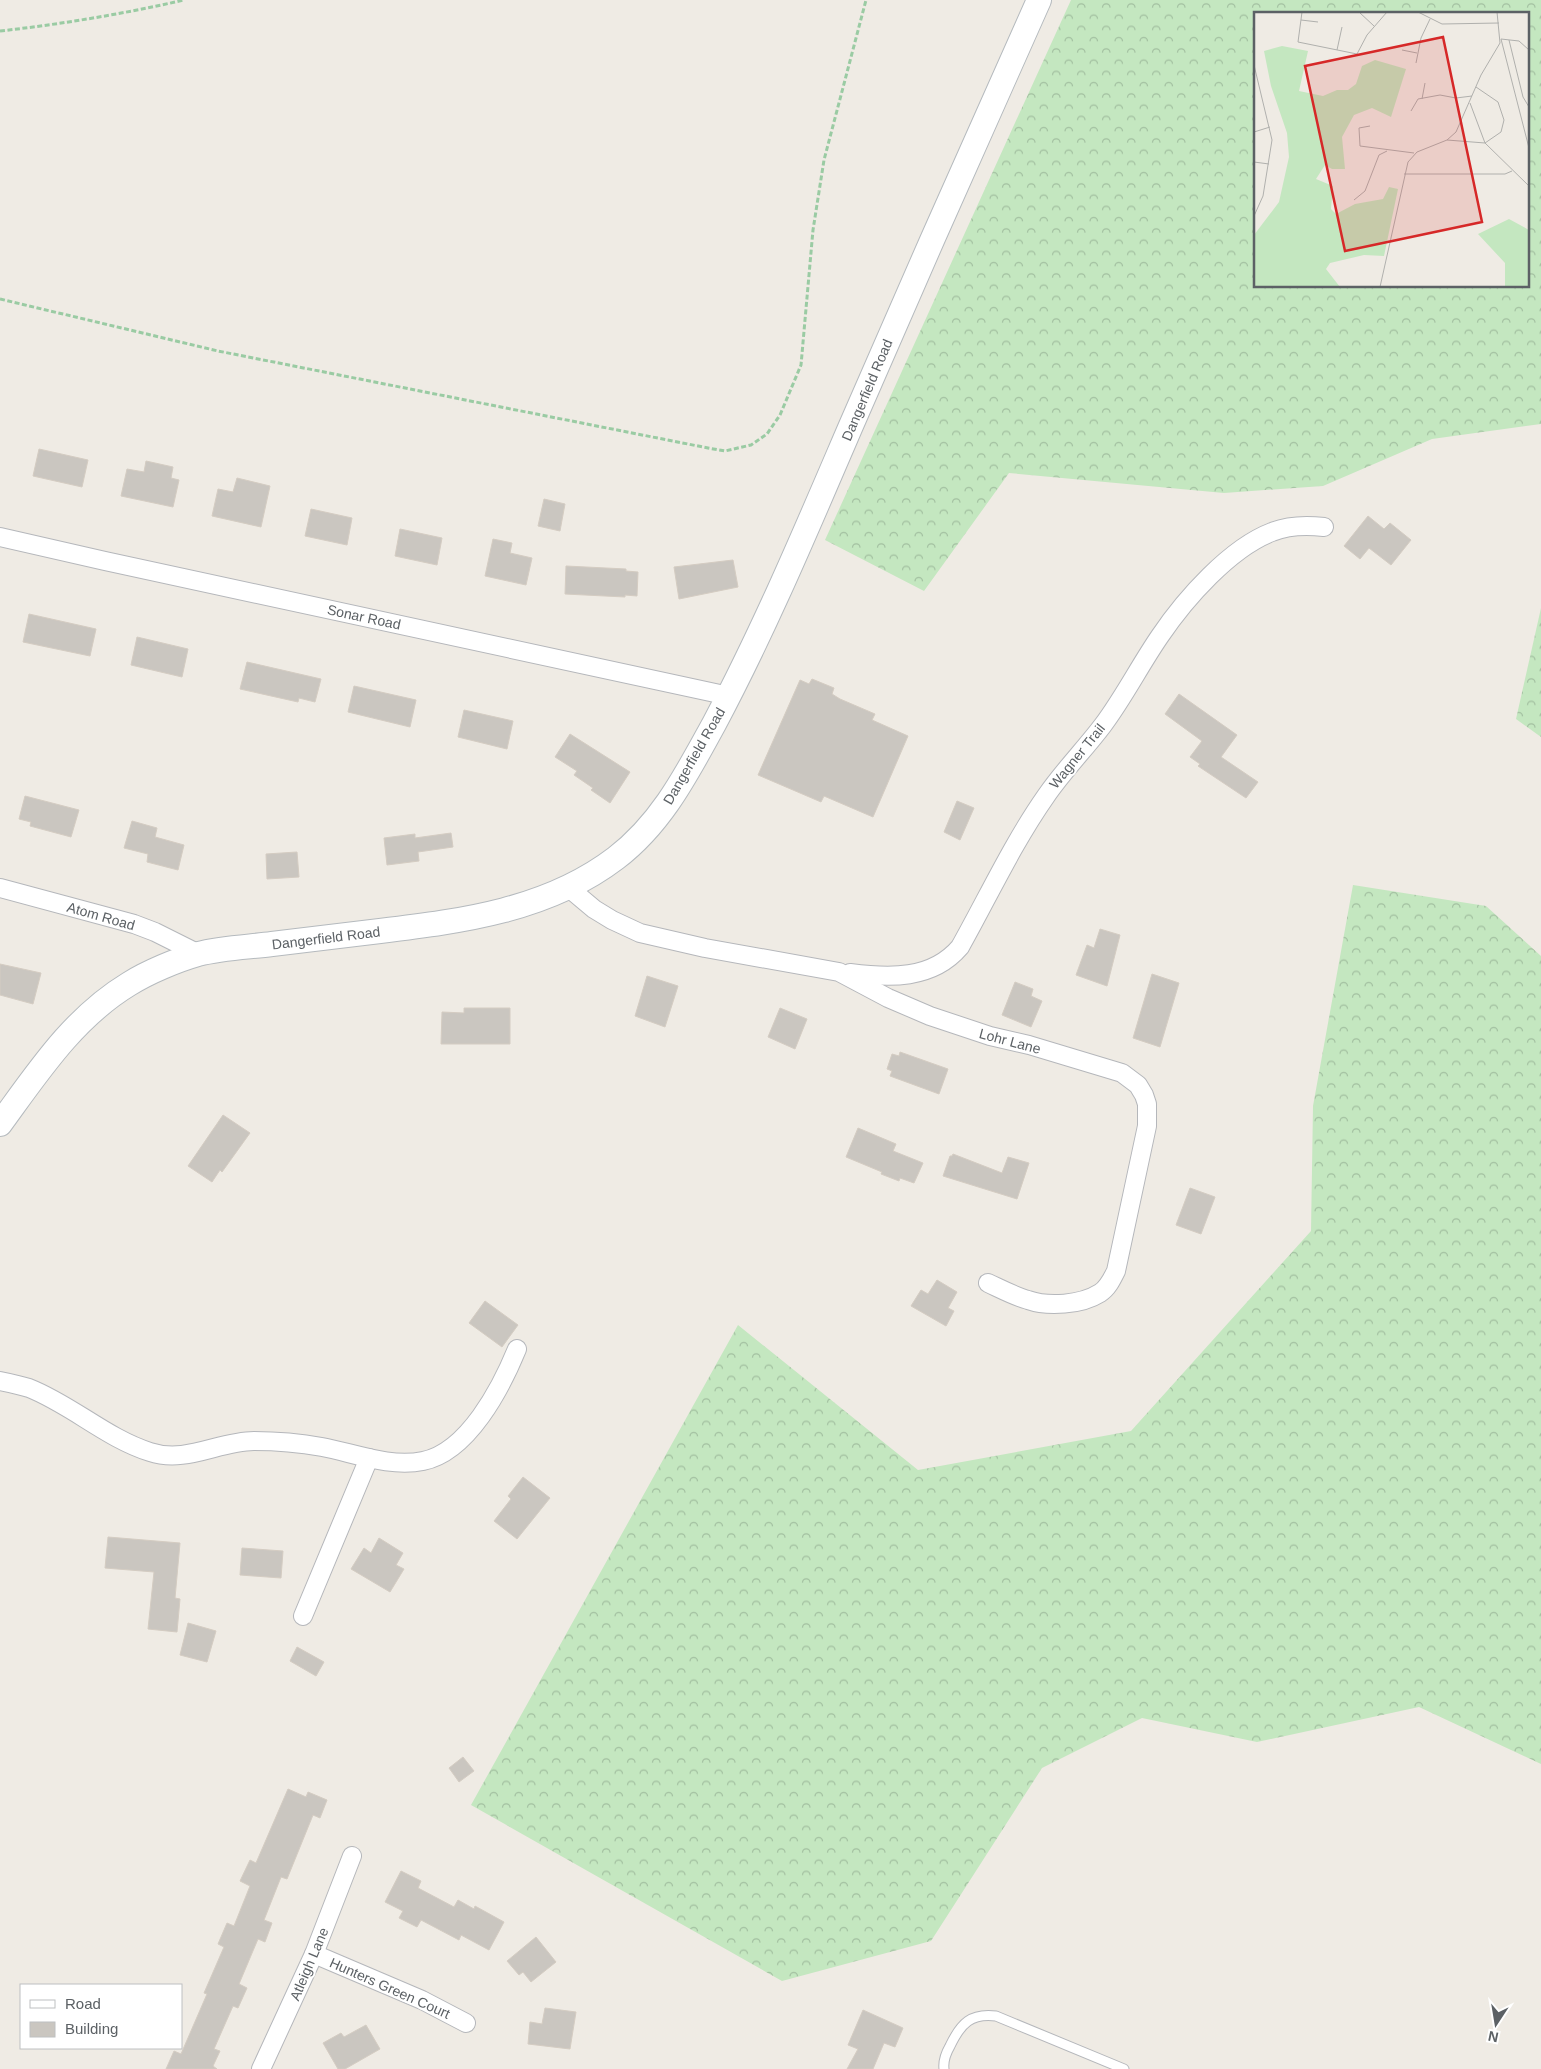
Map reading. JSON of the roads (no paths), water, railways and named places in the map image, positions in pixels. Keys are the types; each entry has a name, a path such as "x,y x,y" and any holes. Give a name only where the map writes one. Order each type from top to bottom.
{"street":[{"name":"Dangerfield Road","path":"0,1124 51,1053 99,1004 132,982 199,954 438,924 505,911 569,888 616,858 644,834 660,816 688,771 762,630 1039,0"},
{"name":"Wagner Trail","path":"839,972 882,977 913,974 942,964 952,956 960,947 1019,839 1046,795 1104,724 1161,634 1186,603 1232,556 1254,541 1272,532 1292,526 1324,528"},
{"name":"Sonar Road","path":"0,537 105,562 729,696"},
{"name":"Atom Road","path":"0,888 134,924 155,932 199,954"},
{"name":"Lohr Lane","path":"569,888 600,912 640,933 705,948 839,972 888,998 930,1016 990,1036 1029,1045 1122,1073 1138,1085 1147,1104 1145,1140 1116,1271 1109,1285 1101,1293 1084,1300 1048,1303 1030,1301 988,1283"},
{"path":"0,1381 29,1388 132,1444 164,1455 180,1455 254,1441 320,1447 388,1461 422,1462 445,1452 459,1441 478,1419 502,1382 517,1349"},
{"path":"303,1616 369,1458"},
{"name":"Atleigh Lane","path":"262,2069 314,1954 352,1856"},
{"name":"Hunters Green Court","path":"314,1954 422,2000 466,2023"}],"lane":[{"path":"944,2069 943,2063 958,2029 969,2020 982,2014 996,2016 1124,2069"}]}
